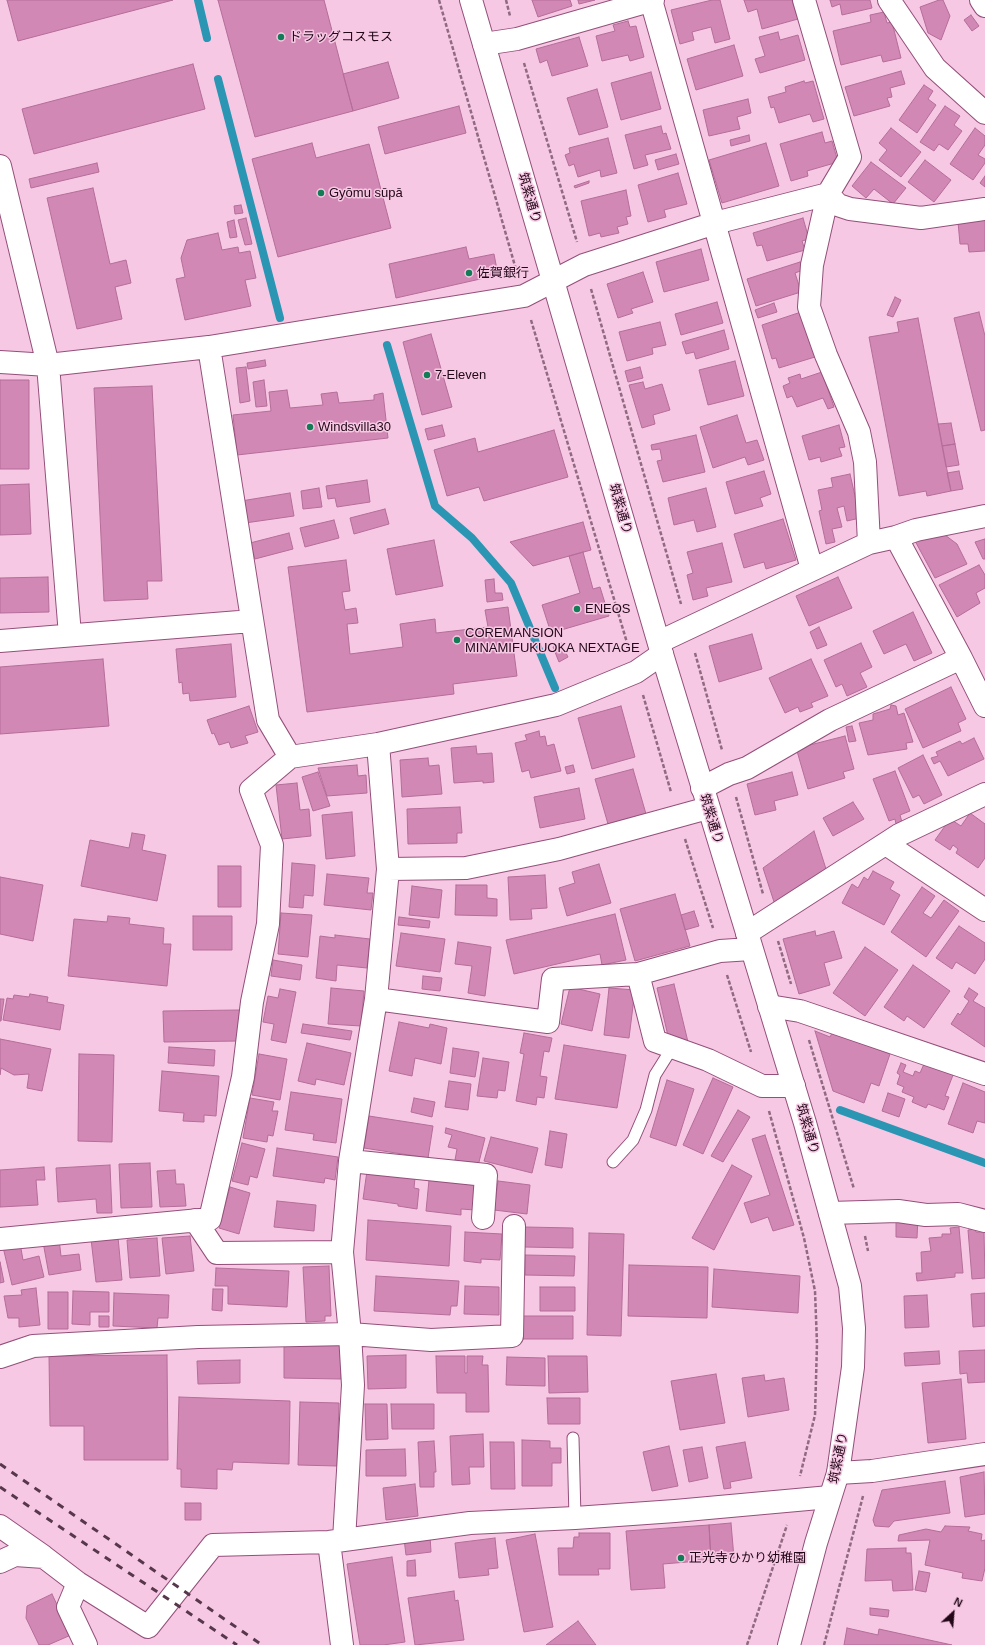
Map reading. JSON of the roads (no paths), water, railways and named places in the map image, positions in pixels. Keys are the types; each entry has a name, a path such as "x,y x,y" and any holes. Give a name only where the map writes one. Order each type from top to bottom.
{"street":[{"name":"筑紫通り","path":"471,0 660,648 794,1086 850,1286 854,1328 853,1367 838,1473 816,1543 789,1645"},
{"path":"484,44 517,39 652,0 812,569"},
{"path":"804,0 850,156 828,194 812,265 809,307 826,355 859,432 865,462 869,543"},
{"path":"890,0 935,68 985,113"},
{"path":"981,0 985,6"},
{"path":"0,166 48,365 70,635"},
{"path":"828,194 838,205 850,209 921,218 985,209"},
{"path":"0,362 48,365 209,347 524,296 584,265 715,223 828,194"},
{"path":"209,347 268,720 290,757"},
{"path":"0,1239 210,1219 243,1077 252,1002 268,924 272,845 251,790 290,757 378,744 556,705 636,672 660,648 812,569 869,543 896,537 916,530 985,516"},
{"path":"896,537 985,706"},
{"path":"0,641 252,620"},
{"path":"388,869 466,868 559,849 705,798 729,774 747,768 830,720 961,658"},
{"path":"342,1645 336,1541 353,1385 350,1334 342,1252 350,1161 376,999 388,869 378,744"},
{"path":"376,999 548,1022 553,979 638,974 720,951 749,941 899,835 985,794"},
{"path":"886,844 985,910"},
{"path":"638,974 655,1041 708,1060 762,1086 794,1086"},
{"path":"769,1006 800,1011 985,1074"},
{"path":"350,1161 486,1175 483,1218"},
{"path":"830,1213 898,1211 926,1215 958,1214 985,1221"},
{"path":"195,1220 216,1253 342,1252"},
{"path":"0,1357 33,1346 198,1337 350,1334 431,1340 512,1336 514,1226"},
{"path":"838,1473 872,1471 985,1454"},
{"path":"0,1526 78,1583 148,1627 213,1545 336,1541 470,1523 675,1512 830,1497"},
{"path":"0,1562 15,1555 44,1557"},
{"path":"78,1583 68,1606 86,1645"}],"lane":[{"path":"613,1162 633,1140 646,1110 655,1075 672,1048"},
{"path":"573,1438 575,1518"}],"waterway":[{"path":"198,0 207,38"},
{"path":"218,79 280,318"},
{"path":"387,345 435,506 472,538 511,583 555,688"},
{"path":"840,1110 985,1163"}],"railway":[{"path":"0,1464 262,1645"},
{"path":"0,1487 237,1645"}],"place":[{"name":"ドラッグコスモス","path":"281,37"},
{"name":"Gyōmu sūpā","path":"321,193"},
{"name":"佐賀銀行","path":"469,273"},
{"name":"7-Eleven","path":"427,375"},
{"name":"Windsvilla30","path":"310,427"},
{"name":"ENEOS","path":"577,609"},
{"name":"COREMANSION MINAMIFUKUOKA NEXTAGE","path":"457,640"},
{"name":"正光寺ひかり幼稚園","path":"681,1558"}]}
